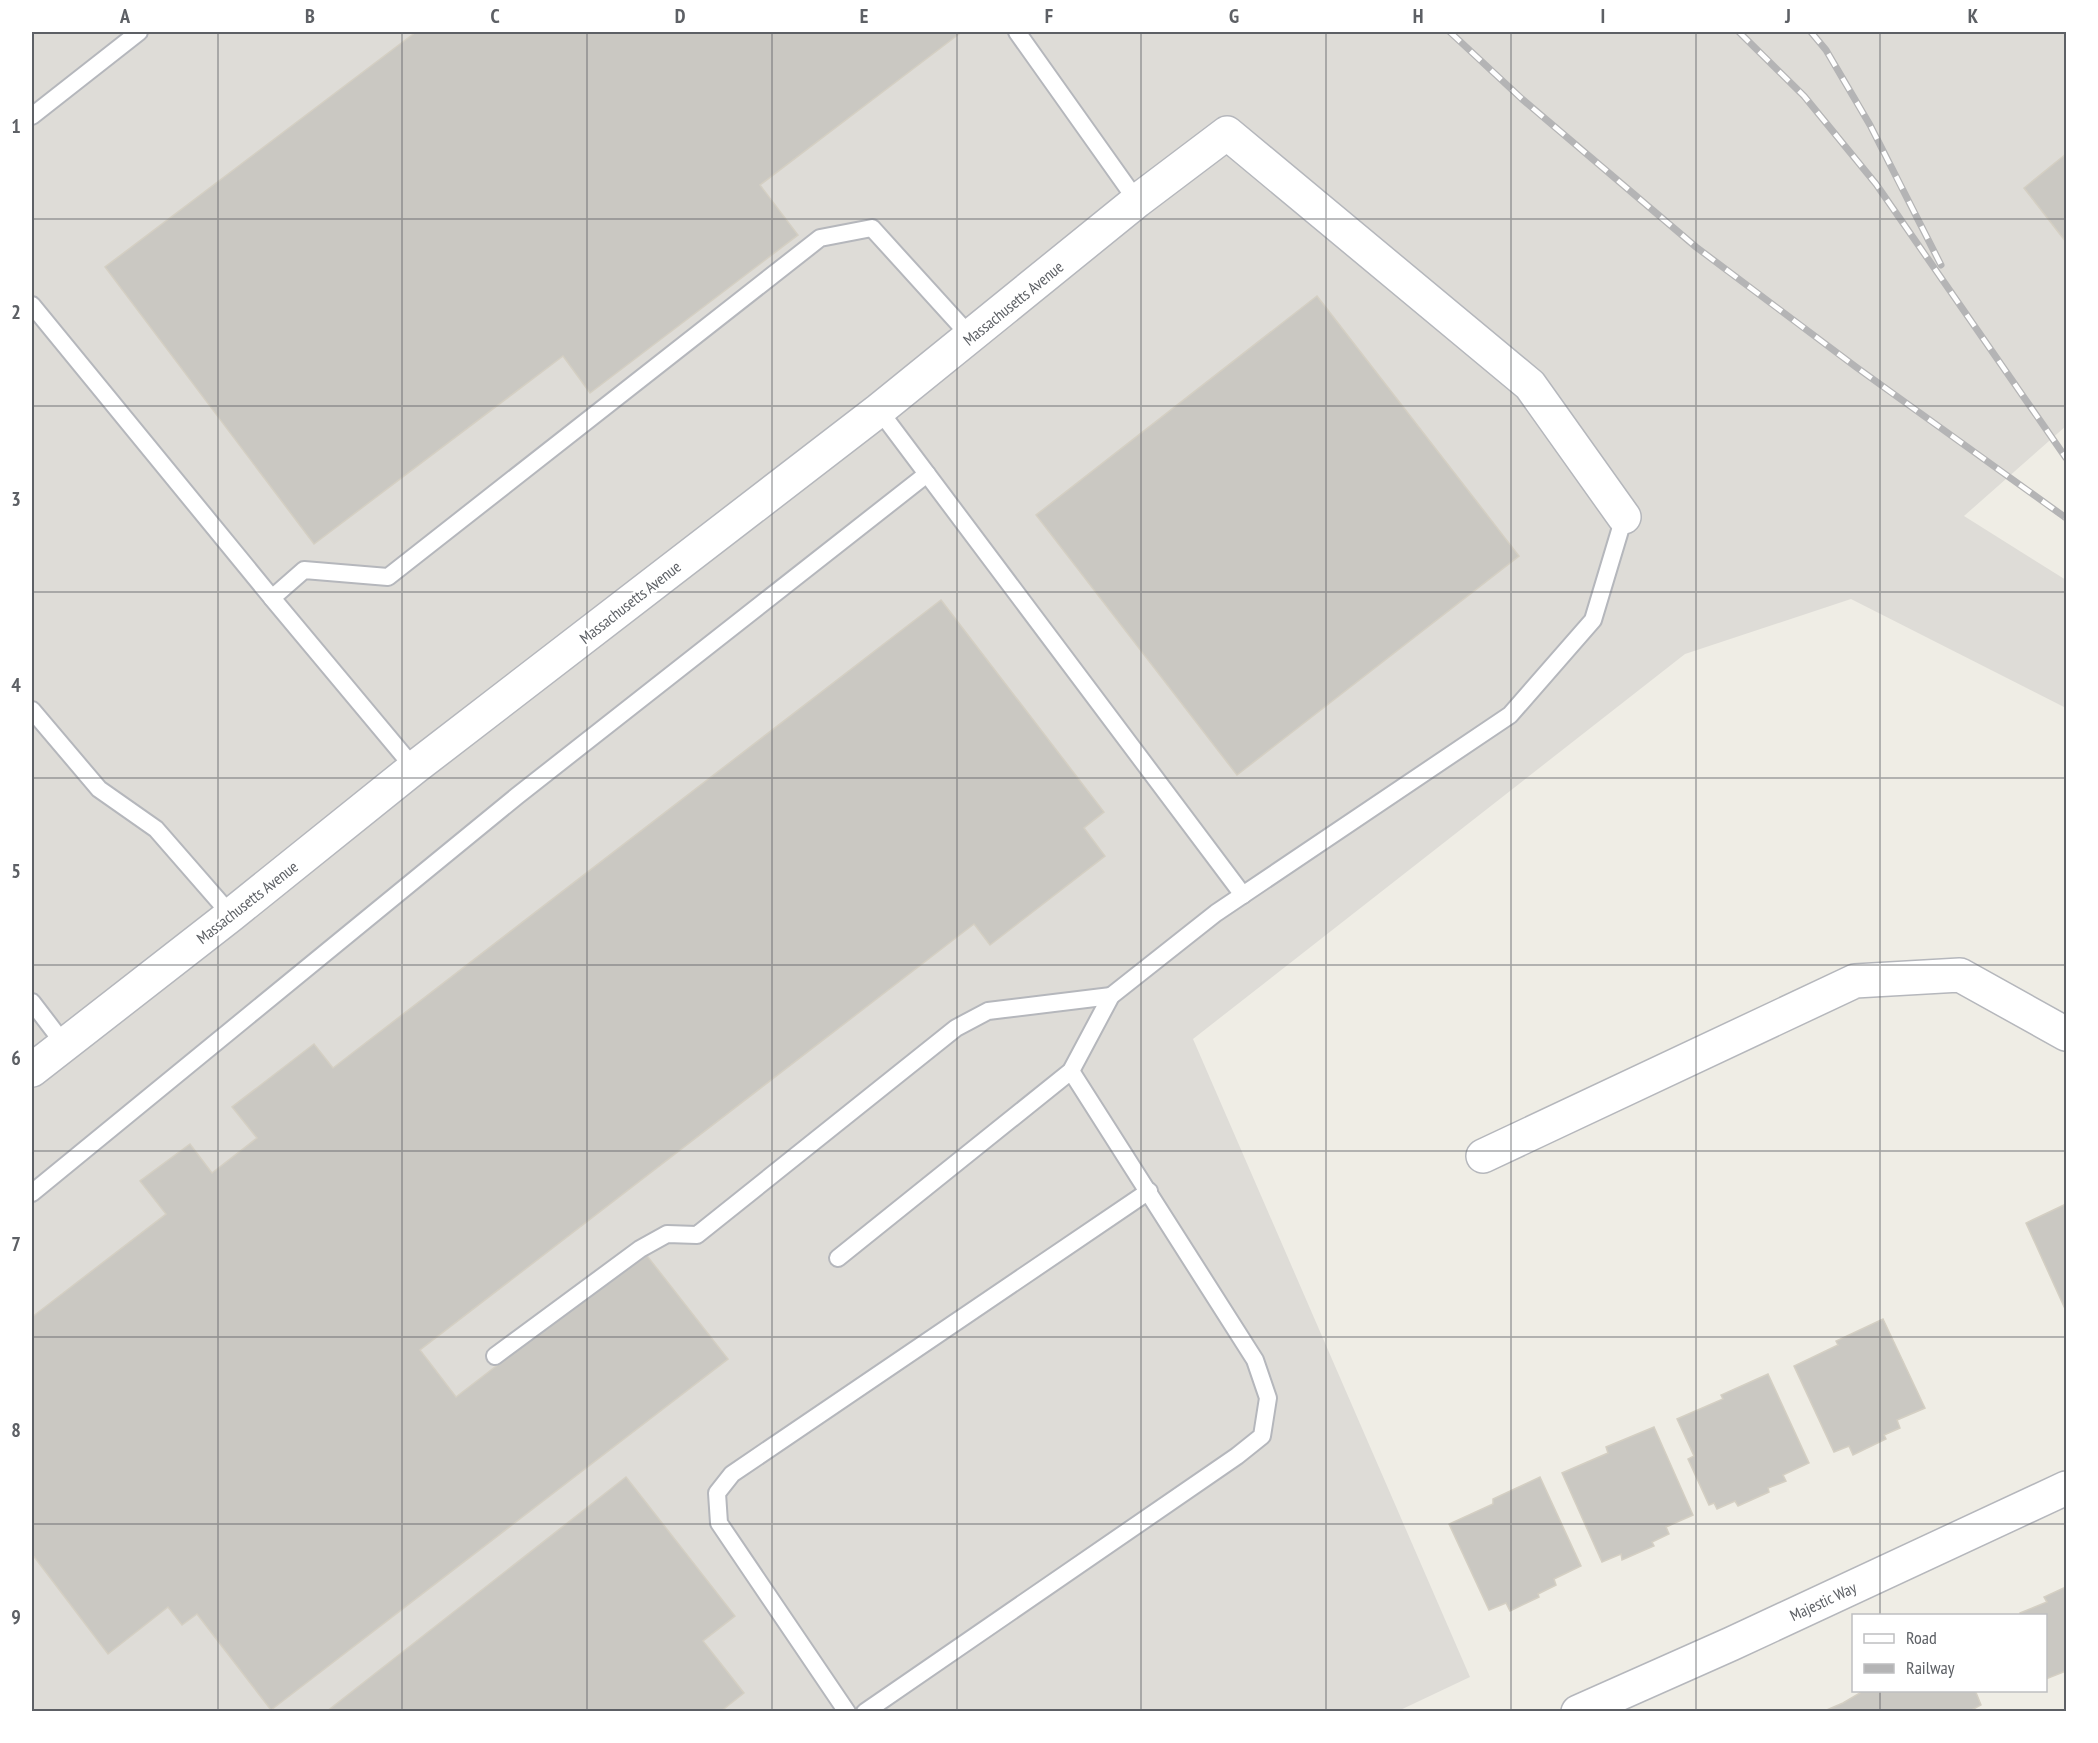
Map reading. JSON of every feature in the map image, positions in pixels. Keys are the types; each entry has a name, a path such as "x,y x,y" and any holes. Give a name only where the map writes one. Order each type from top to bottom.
{"street":[{"name":"Massachusetts Avenue","path":"32,1070 231,915 414,768 879,410 1137,201 1227,133 1530,385 1624,517"},
{"path":"1483,1156 1855,981 1960,975 2067,1034"},
{"name":"Majestic Way","path":"1578,1712 1731,1644 2067,1488"}],"lane":[{"path":"32,116 139,32"},
{"path":"1017,32 1137,201"},
{"path":"272,598 304,570 388,577 820,238 872,228 971,337"},
{"path":"32,305 414,768"},
{"path":"879,410 1243,895"},
{"path":"32,1193 517,796 927,474"},
{"path":"838,1258 1071,1071 1112,996 1216,913 1510,715 1593,620 1624,517"},
{"path":"32,710 99,789 156,829 231,915"},
{"path":"495,1356 640,1249 668,1234 697,1235 956,1029 988,1011 1112,996"},
{"path":"32,1002 64,1044"},
{"path":"865,1712 1237,1456 1262,1436 1268,1398 1255,1360 1071,1071"},
{"path":"847,1712 719,1523 717,1493 732,1474 1149,1191"}],"shaded area":[{"path":"32,32 2066,32 2066,426 1964,516 2066,580 2066,708 1851,599 1685,654 1193,1039 1470,1677 1396,1712 32,1712"}],"building":[{"path":"416,32 957,32 959,34 760,185 798,235 590,393 563,356 314,544 105,267"},
{"path":"2066,154 2066,242 2024,188"},
{"path":"1317,296 1519,556 1237,775 1036,515"},
{"path":"941,600 1104,812 1084,828 1105,856 990,945 974,924 420,1350 456,1397 644,1252 728,1359 271,1710 197,1614 182,1625 168,1607 108,1654 32,1554 32,1317 166,1214 140,1181 190,1144 212,1173 257,1138 232,1107 314,1044 333,1068"},
{"path":"2066,1204 2066,1311 2026,1223"},
{"path":"1883,1319 1925,1408 1897,1420 1900,1428 1884,1435 1886,1439 1853,1455 1849,1446 1834,1452 1794,1366 1838,1345 1836,1341"},
{"path":"1768,1374 1809,1463 1783,1475 1786,1481 1768,1488 1769,1492 1738,1506 1735,1501 1717,1509 1714,1503 1709,1505 1688,1459 1694,1456 1677,1419 1723,1399 1721,1395"},
{"path":"1654,1427 1693,1515 1666,1527 1669,1534 1652,1542 1654,1546 1622,1560 1621,1554 1602,1562 1562,1473 1608,1453 1606,1447"},
{"path":"626,1477 735,1616 703,1641 744,1693 720,1712 326,1712"},
{"path":"1540,1477 1581,1566 1554,1579 1556,1585 1538,1594 1539,1597 1510,1611 1506,1603 1489,1610 1449,1524 1493,1504 1493,1499"},
{"path":"2066,1587 2066,1671 2047,1679 2047,1614 2020,1613 2047,1602 2044,1597"},
{"path":"1976,1692 1981,1705 1968,1712 1822,1712 1860,1693"}],"railway":[{"path":"1450,32 1522,99 1696,247 1856,367 2066,518"},
{"path":"1739,32 1804,96 1876,184 2066,458"},
{"path":"1811,32 1826,50 1870,125 1941,265"}]}
